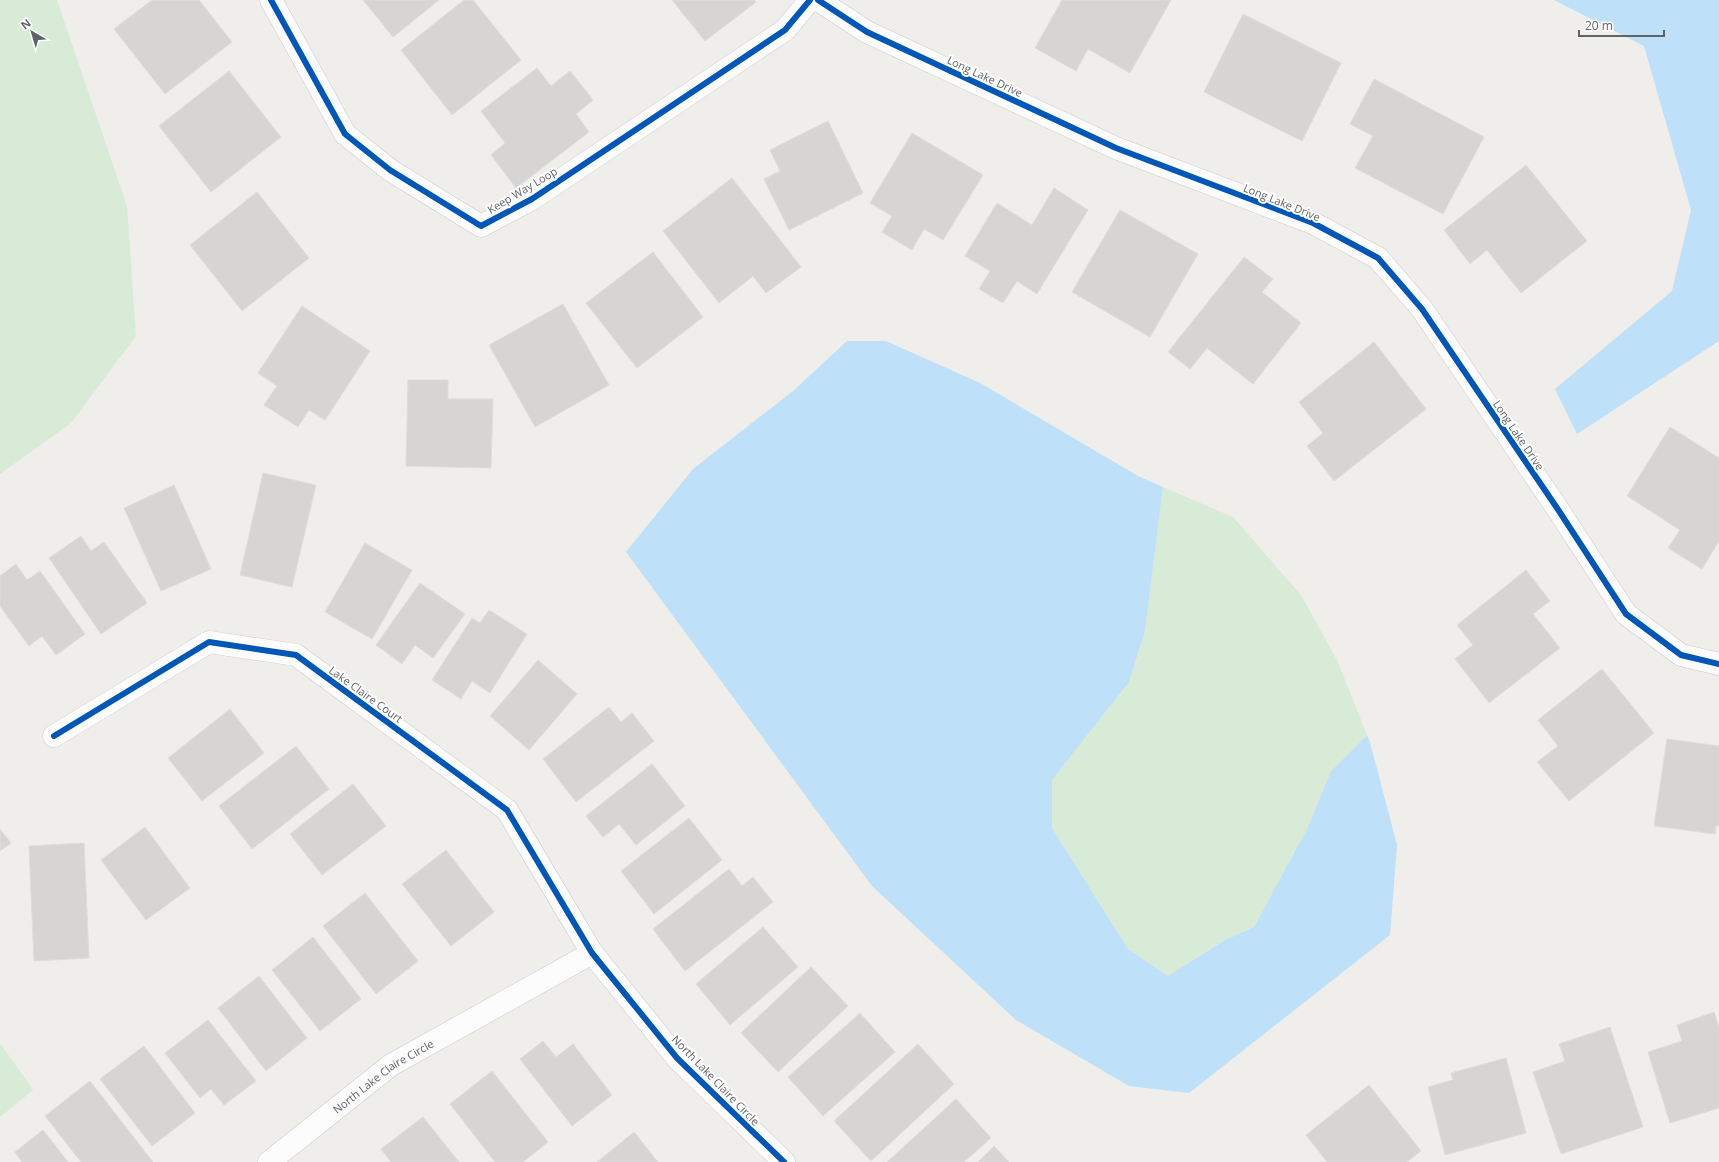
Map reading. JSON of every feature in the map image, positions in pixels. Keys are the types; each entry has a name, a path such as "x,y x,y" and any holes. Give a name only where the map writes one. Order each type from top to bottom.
{"street":[{"name":"Keep Way Loop","path":"271,0 345,134 390,170 481,226 532,199 785,30 810,0"},
{"name":"Long Lake Drive","path":"818,0 867,32 1116,148 1313,223 1378,258 1422,309 1626,614 1681,655 1719,664"},
{"name":"Lake Claire Court","path":"54,736 209,642 296,655 507,810 592,953"},
{"name":"North Lake Claire Circle","path":"269,1162 391,1065 592,953 677,1058 784,1162"}],"green space":[{"path":"0,0 57,0 127,206 136,336 71,423 0,474"},
{"path":"1163,487 1233,517 1301,595 1337,660 1367,735 1331,771 1308,827 1254,927 1225,940 1168,976 1128,949 1052,828 1052,780 1129,682 1145,631"},
{"path":"0,1043 33,1090 0,1117"}],"water":[{"path":"1554,0 1719,0 1719,341 1577,434 1555,389 1672,291 1691,210 1644,46"},
{"path":"847,341 886,341 980,383 1138,476 1163,487 1145,631 1129,682 1052,780 1052,828 1128,949 1168,976 1225,940 1254,927 1308,827 1331,771 1367,735 1397,845 1390,935 1189,1093 1129,1086 1016,1020 872,886 626,552 693,469 793,391"}],"building":[{"path":"152,0 199,0 232,42 165,94 114,29"},
{"path":"363,0 439,0 393,37"},
{"path":"464,0 473,0 521,60 452,115 401,50"},
{"path":"672,0 754,0 756,2 705,41"},
{"path":"1062,0 1171,0 1130,73 1088,49 1076,71 1035,48"},
{"path":"1243,14 1341,63 1302,141 1204,92"},
{"path":"537,68 551,86 570,71 593,100 576,114 589,132 516,188 491,155 505,143 481,111"},
{"path":"229,71 281,137 211,192 159,126"},
{"path":"1374,79 1484,137 1443,214 1355,168 1373,136 1350,124"},
{"path":"828,121 863,193 789,230 764,179 780,171 770,150"},
{"path":"912,133 983,175 943,240 924,229 912,250 882,232 892,216 870,203"},
{"path":"1526,165 1587,241 1521,293 1487,250 1470,264 1444,230"},
{"path":"732,178 801,267 766,293 753,276 719,303 663,231"},
{"path":"1054,188 1088,210 1037,294 1017,281 1003,303 979,289 990,271 965,256 997,203 1032,225"},
{"path":"257,192 309,258 242,311 190,245"},
{"path":"1120,210 1198,254 1150,337 1072,292"},
{"path":"653,252 703,317 637,368 586,303"},
{"path":"1244,257 1273,279 1262,292 1301,323 1253,384 1207,348 1190,369 1168,352"},
{"path":"563,304 609,385 535,427 489,345"},
{"path":"302,306 370,351 325,420 309,410 298,427 264,405 277,386 258,373"},
{"path":"1374,342 1426,409 1334,481 1307,446 1323,433 1299,402"},
{"path":"408,380 448,380 448,399 493,399 491,468 406,466"},
{"path":"1670,427 1719,458 1719,541 1702,569 1668,548 1680,530 1627,496"},
{"path":"263,473 316,485 292,587 240,575"},
{"path":"174,485 211,569 161,591 124,508"},
{"path":"81,536 91,551 104,542 147,603 101,634 49,558"},
{"path":"365,543 412,570 372,639 325,612"},
{"path":"16,564 27,580 40,571 85,634 56,655 42,636 29,646 0,606 0,576"},
{"path":"1526,570 1550,601 1533,614 1560,648 1489,703 1455,659 1473,645 1457,625"},
{"path":"420,583 465,614 433,658 415,645 402,664 376,645"},
{"path":"489,610 527,634 490,693 472,681 461,699 432,680 472,618 480,623"},
{"path":"538,660 577,694 529,750 490,716"},
{"path":"1602,669 1654,733 1569,801 1537,762 1558,746 1538,720"},
{"path":"609,707 621,722 632,713 654,741 576,802 543,759"},
{"path":"230,709 264,753 202,801 168,758"},
{"path":"1667,739 1719,746 1719,826 1716,826 1715,834 1654,826"},
{"path":"296,746 329,789 252,849 219,806"},
{"path":"652,764 685,806 636,845 619,824 603,837 586,816"},
{"path":"353,784 386,826 322,875 290,834"},
{"path":"689,818 722,860 654,914 621,871"},
{"path":"145,827 190,888 146,920 101,860"},
{"path":"0,829 11,843 0,851"},
{"path":"84,843 89,958 34,961 29,846"},
{"path":"446,850 494,912 451,946 402,884"},
{"path":"729,869 742,886 753,877 773,902 685,971 653,929"},
{"path":"365,893 418,961 376,994 323,926"},
{"path":"763,927 798,967 730,1025 696,984"},
{"path":"313,937 361,999 320,1031 272,970"},
{"path":"811,967 848,1006 778,1072 741,1033"},
{"path":"259,976 307,1038 266,1071 218,1008"},
{"path":"1714,1012 1719,1028 1719,1108 1670,1123 1648,1052 1682,1041 1677,1025"},
{"path":"860,1013 895,1052 823,1116 788,1077"},
{"path":"208,1020 256,1081 224,1105 211,1089 200,1098 165,1053"},
{"path":"1610,1027 1643,1127 1561,1154 1533,1072 1565,1061 1559,1044"},
{"path":"543,1041 556,1057 573,1044 612,1095 572,1126 520,1059"},
{"path":"918,1044 954,1084 871,1161 834,1121"},
{"path":"144,1046 195,1113 152,1146 100,1079"},
{"path":"1506,1058 1526,1133 1445,1155 1428,1087 1453,1080 1451,1073"},
{"path":"492,1071 548,1142 523,1162 495,1162 450,1104"},
{"path":"90,1081 153,1162 81,1162 45,1116"},
{"path":"1369,1085 1421,1151 1407,1162 1327,1162 1306,1135"},
{"path":"956,1099 991,1138 964,1162 887,1162"},
{"path":"423,1117 459,1162 391,1162 381,1149"},
{"path":"43,1130 68,1162 22,1162 15,1152"},
{"path":"634,1132 658,1162 597,1162"},
{"path":"994,1146 1009,1162 978,1162"}],"cycle path":[{"path":"271,0 345,134 390,170 481,226 532,199 785,30 810,0"},
{"path":"818,0 867,32 1116,148 1313,223 1378,258 1422,309 1559,511 1626,614 1681,655 1719,664"},
{"path":"54,736 209,642 296,655 507,810 592,953 677,1058 784,1162"}]}
